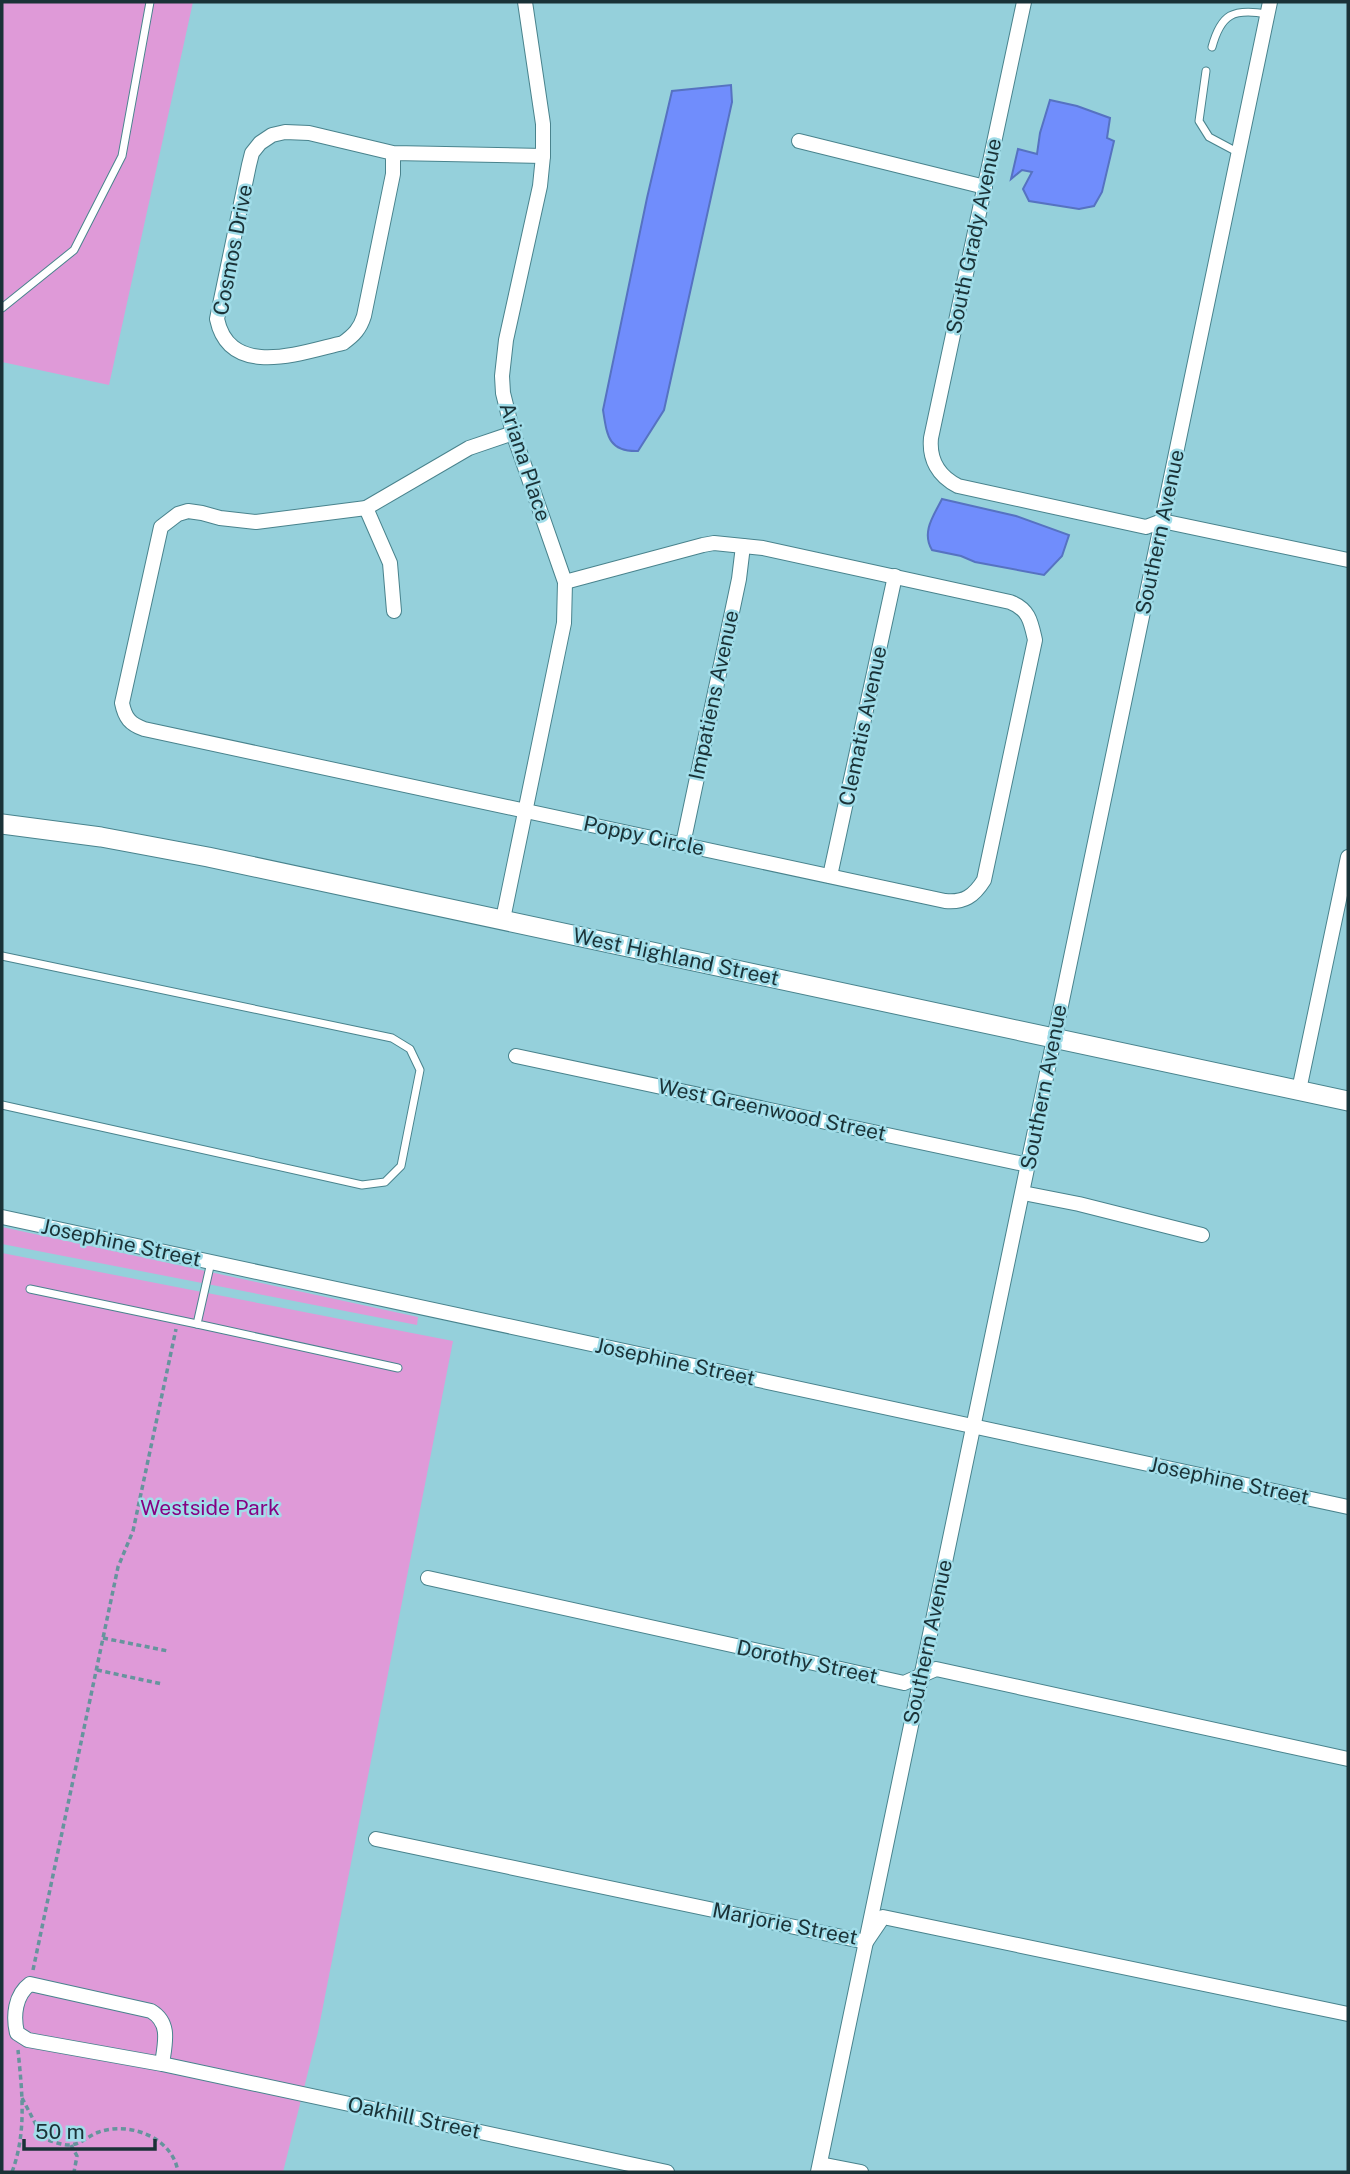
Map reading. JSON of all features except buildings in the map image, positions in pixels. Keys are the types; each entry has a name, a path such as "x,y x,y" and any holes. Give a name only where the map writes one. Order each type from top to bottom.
{"street":[{"name":"Ariana Place","path":"503,919 563,631 565,582 513,433 503,393 506,340 540,186 543,156 543,124 525,2"},
{"name":"South Grady Avenue","path":"1024,2 931,438 932,459 946,480 958,486 1146,527 1162,521"},
{"name":"Southern Avenue","path":"819,2168 1269,8"},
{"name":"Cosmos Drive","path":"393,153 393,174 360,328 343,342 280,358 248,355 225,340 217,319 249,165 260,143 272,135 285,132 309,133 393,153 543,156"},
{"path":"799,141 985,187"},
{"name":"Poppy Circle","path":"513,433 469,448 366,508 256,522 188,511 178,513 168,520 161,527 122,704 129,722 144,729 957,902 978,890 987,867 1035,640 1031,620 1019,605 763,548 715,543 565,582"},
{"path":"366,508 390,563 394,611"},
{"path":"1162,521 1348,560"},
{"name":"Impatiens Avenue","path":"682,844 743,546"},
{"name":"Clematis Avenue","path":"830,876 895,576"},
{"name":"West Highland Street","path":"2,824 101,837 208,857 1348,1101"},
{"path":"1299,1090 1348,858"},
{"name":"West Greenwood Street","path":"516,1056 1028,1165"},
{"path":"1023,1193 1202,1235"},
{"name":"Josephine Street","path":"2,1217 1348,1507"},
{"name":"Dorothy Street","path":"428,1578 904,1683 936,1669 1348,1759"},
{"name":"Marjorie Street","path":"376,1839 866,1942 883,1917 1348,2014"},
{"path":"17,2033 15,2026 19,1995 30,1984 158,2015 166,2034 162,2064"},
{"name":"Oakhill Street","path":"17,2033 28,2040 162,2064 667,2172"},
{"path":"819,2168 861,2172"}],"lane":[{"path":"2,309 74,250 121,156 150,2"},
{"path":"1212,47 1217,27 1227,17 1269,8"},
{"path":"1206,71 1199,121 1209,136 1239,153"},
{"path":"2,956 392,1038 410,1049 420,1070 401,1167 385,1182 362,1185 2,1105"},
{"path":"197,1324 211,1262"},
{"path":"30,1289 398,1368"}],"path":[{"path":"30,1984 118,1567 132,1531 178,1320"},
{"path":"103,1639 168,1651"},
{"path":"97,1671 162,1684"},
{"path":"12,2172 21,2135 22,2098 17,2033"},
{"path":"22,2098 43,2138 71,2146 105,2130 132,2129 149,2136 169,2150 178,2172"},
{"path":"71,2146 77,2157 74,2172"}],"green space":[{"path":"2,2 193,2 109,385 2,362"},
{"path":"2,1227 418,1317 417,1325 2,1244"},
{"name":"Westside Park","path":"2,1253 453,1341 318,2032 283,2172 2,2172"}],"water":[{"path":"731,85 732,102 664,410 638,451 620,449 608,434 603,410 672,91"},
{"path":"1050,100 1110,118 1107,138 1114,141 1102,192 1094,206 1079,209 1029,201 1023,189 1032,172 1022,170 1011,179 1018,149 1037,154"},
{"path":"942,499 1016,516 1069,535 1062,556 1044,575 975,562 932,550 928,530"}]}
